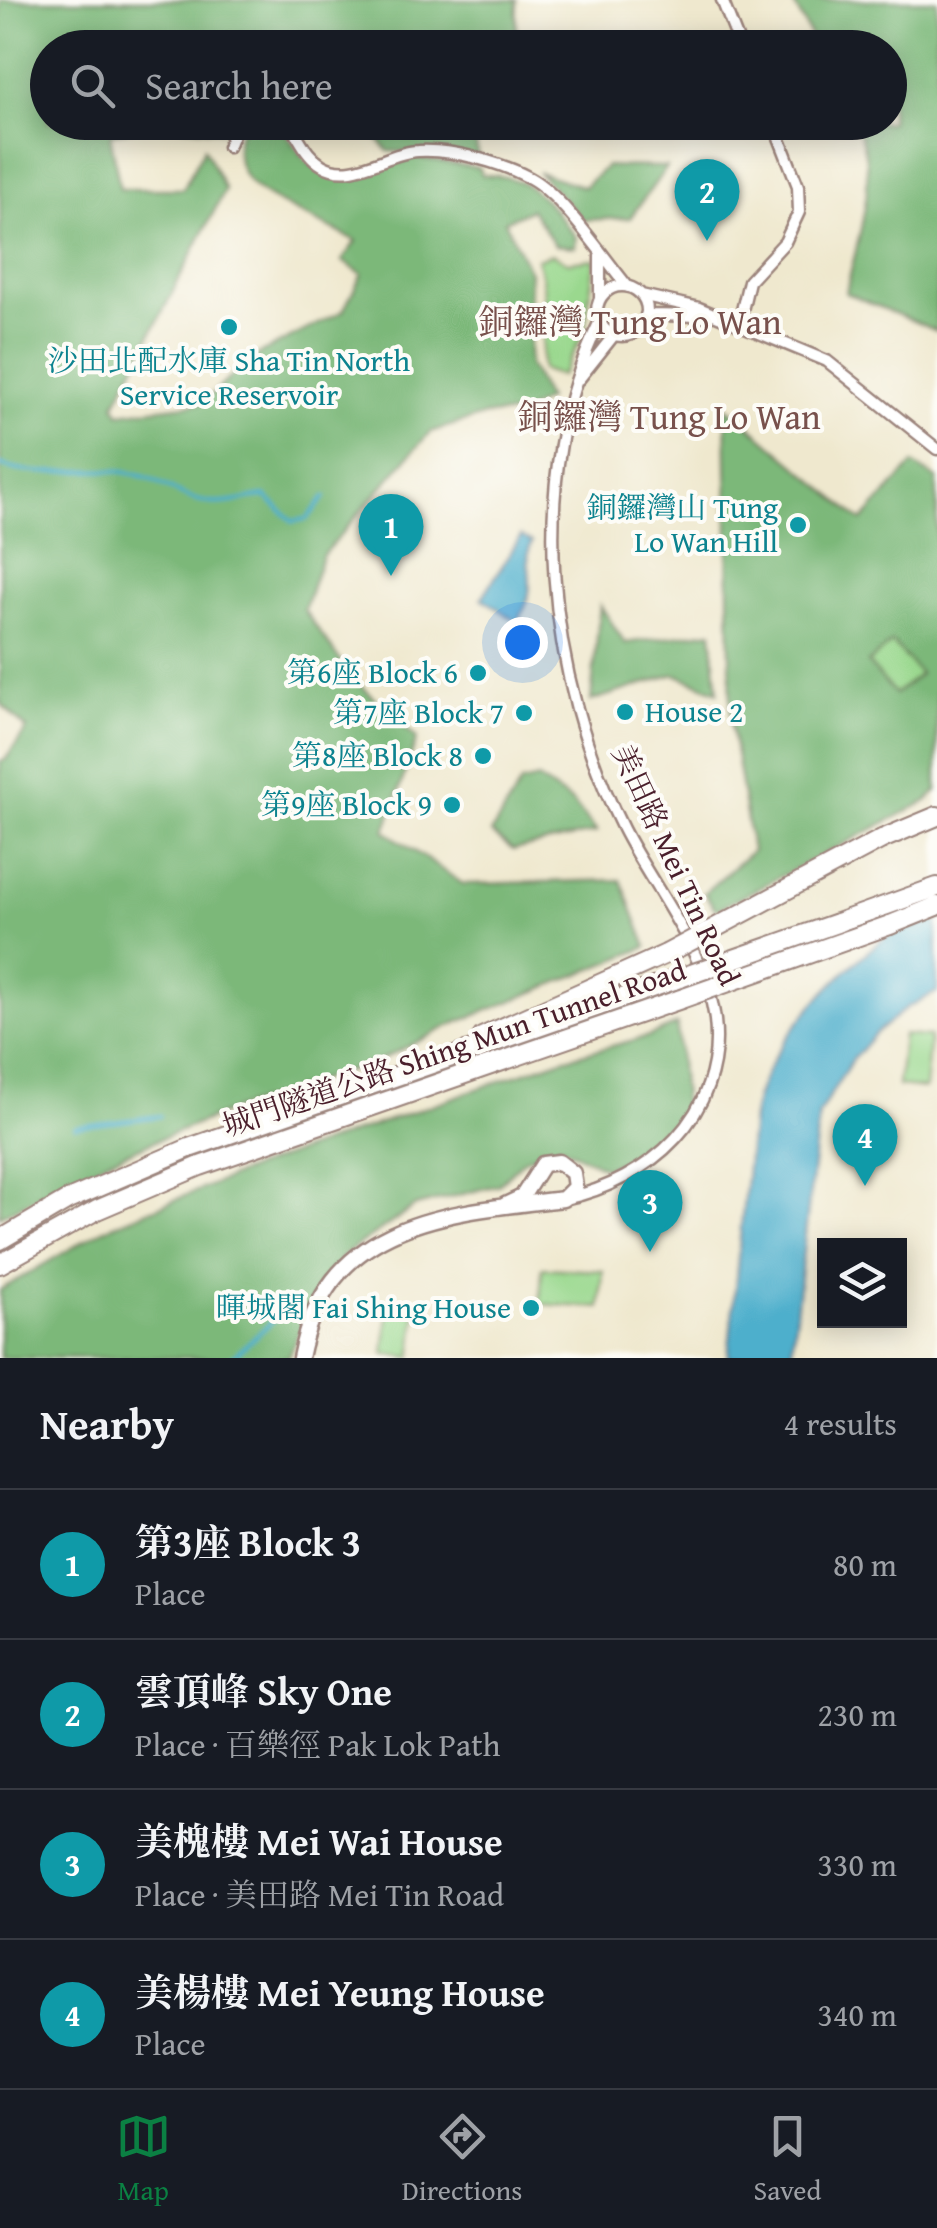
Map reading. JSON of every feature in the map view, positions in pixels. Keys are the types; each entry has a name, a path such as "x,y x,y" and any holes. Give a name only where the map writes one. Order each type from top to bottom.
{"highway":[{"path":"396,1078 666,954 872,844 937,816"},
{"name":"城門隧道公路 Shing Mun Tunnel Road","path":"0,1240 68,1200 147,1164 937,887"},
{"name":"城門隧道公路 Shing Mun Tunnel Road","path":"0,1264 97,1210 200,1166 937,906"},
{"path":"890,924 937,914"}],"street":[{"path":"722,0 734,30"},
{"path":"228,147 231,140"},
{"path":"300,140 311,156 336,170 428,150 522,174 550,194 628,287 641,295 739,324 827,361 937,449"},
{"path":"739,324 750,281 785,242 799,212 795,178 779,140"},
{"path":"600,255 600,322 614,334 632,334 646,315 676,312 716,316"},
{"path":"599,303 607,291 628,287"},
{"path":"641,295 646,315"},
{"name":"美田路 Mei Tin Road","path":"300,1358 324,1295 339,1274 370,1245 422,1220 563,1199 625,1179 675,1142 703,1096 715,1043 714,1016 702,973 609,798 588,740 568,664 556,577 554,506 561,429 600,322"},
{"name":"美田路 Mei Tin Road","path":"576,384 614,334"},
{"path":"505,1205 522,1197 536,1169 551,1162 566,1166 574,1178 574,1189 563,1199"}],"green space":[{"path":"0,0 517,0 516,30 30,30 30,140 111,140 120,189 183,189 204,148 225,190 115,404 119,413 202,403 253,357 343,311 362,274 342,261 356,241 252,185 239,162 238,140 291,140 306,161 334,176 358,175 414,157 480,168 482,175 513,179 536,192 576,237 575,247 555,245 531,209 505,221 530,272 529,365 547,399 521,414 486,415 430,432 322,556 304,610 352,677 417,738 385,831 463,884 621,880 647,947 456,1023 380,1060 227,1112 111,1159 0,1216 0,761 5,760 27,729 0,703"},
{"path":"792,0 937,0 937,331 846,293 865,207 867,164 861,140 907,140 907,30 807,30"},
{"path":"379,140 478,140 478,157 388,151"},
{"path":"606,166 667,167 630,218 583,220 538,172 584,187"},
{"path":"552,254 568,262 595,259 584,333 561,376 542,370 544,301 537,259"},
{"path":"726,406 862,521 913,464 937,479 937,791 927,801 716,910 704,893 752,851 731,724","holes":["892,642 920,674 895,694 868,663"]},
{"path":"600,605 625,643 712,631 718,692 675,674 591,701"},
{"path":"892,641 920,674 895,695 868,663"},
{"path":"538,779 571,801 597,832 513,850 491,833 521,783"},
{"path":"677,1024 684,1110 655,1148 605,1168 560,1146 525,1159 498,1185 416,1206 344,1255 309,1310 288,1358 0,1358 0,1290 106,1228 248,1170 559,1060 649,1036"},
{"path":"903,1035 930,1037 925,1089 898,1086"},
{"path":"542,1268 603,1271 600,1308 540,1304"},
{"path":"389,1303 417,1306 412,1357 384,1354"}],"water":[{"path":"521,536 532,542 528,559 530,585 517,622 482,598"},
{"path":"937,903 937,992 908,1007 876,1033 850,1063 819,1114 791,1358 728,1358 752,1117 761,1086 777,1054 823,994 880,941"}],"waterway":[{"path":"0,465 31,472 124,472 211,503 265,496 293,521 307,519 325,497"},
{"path":"75,1127 160,1116"},
{"path":"231,1358 276,1318"}],"place":[{"name":"雲頂峰 Sky One","path":"707,241"},
{"name":"沙田北配水庫 Sha Tin North Service Reservoir","path":"229,327"},
{"name":"銅鑼灣山 Tung Lo Wan Hill","path":"798,525"},
{"name":"第3座 Block 3","path":"391,576"},
{"name":"第6座 Block 6","path":"478,673"},
{"name":"House 2","path":"625,712"},
{"name":"第7座 Block 7","path":"524,713"},
{"name":"第8座 Block 8","path":"483,756"},
{"name":"第9座 Block 9","path":"452,805"},
{"name":"美楊樓 Mei Yeung House","path":"865,1186"},
{"name":"美槐樓 Mei Wai House","path":"650,1252"},
{"name":"暉城閣 Fai Shing House","path":"531,1308"}],"district":[{"name":"銅鑼灣 Tung Lo Wan","path":"630,322"},
{"name":"銅鑼灣 Tung Lo Wan","path":"669,417"}]}
